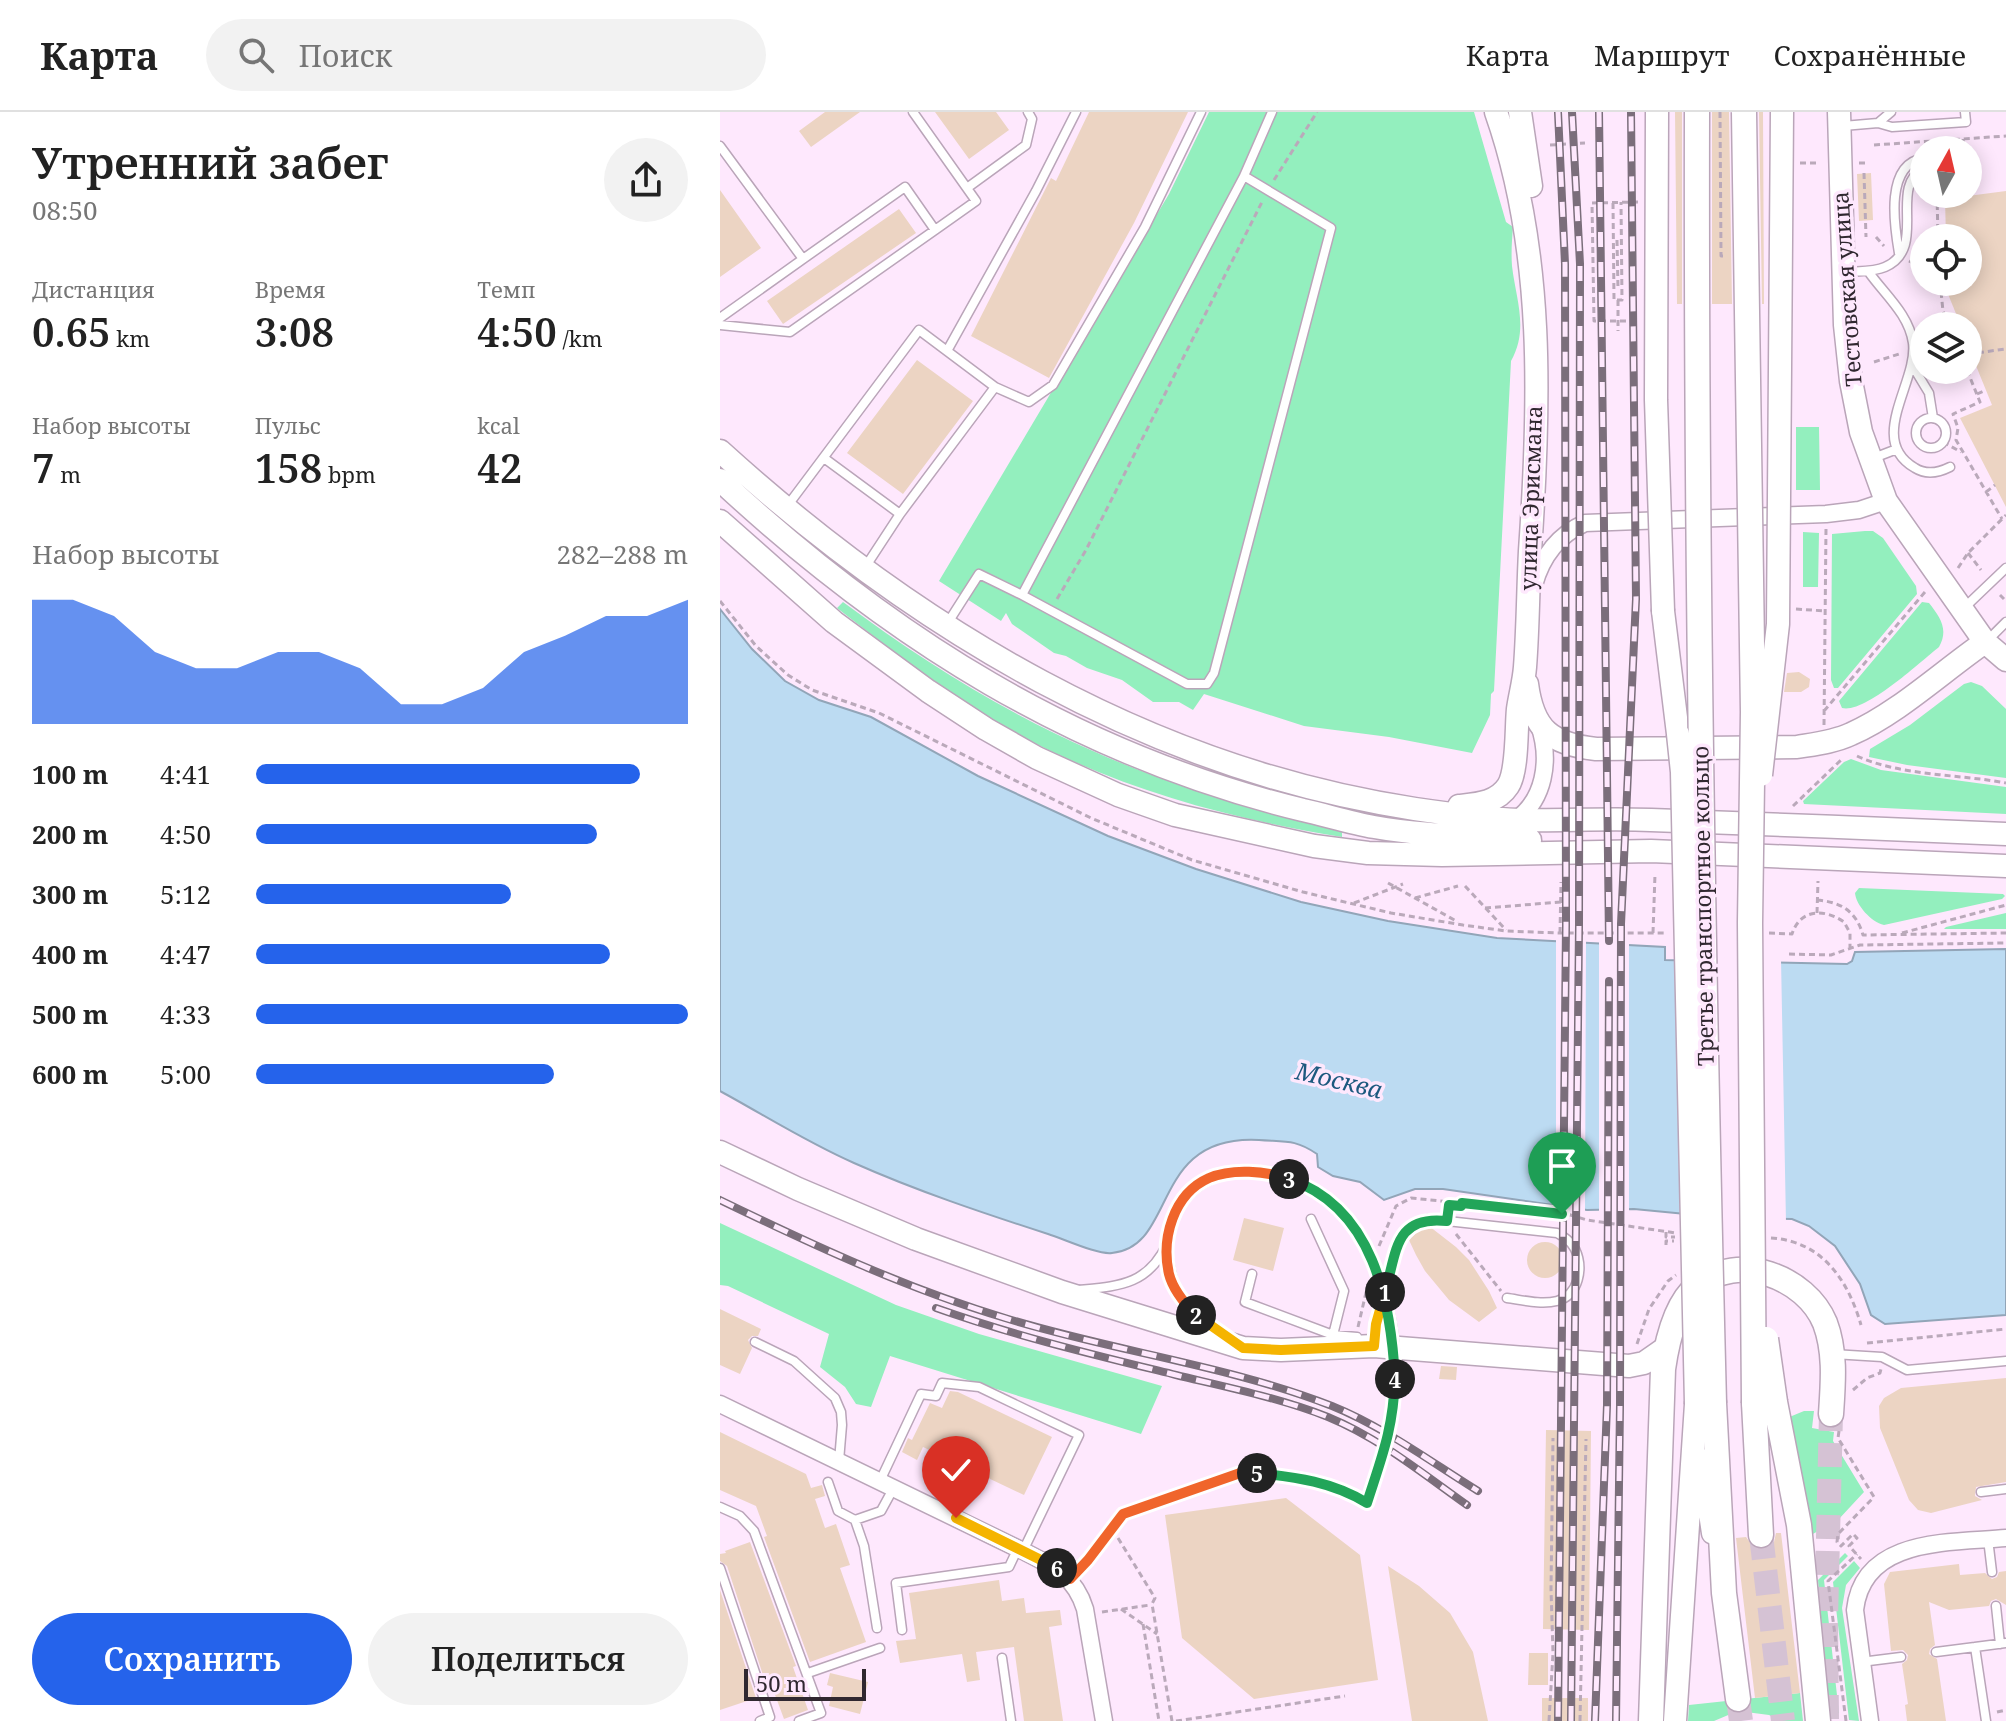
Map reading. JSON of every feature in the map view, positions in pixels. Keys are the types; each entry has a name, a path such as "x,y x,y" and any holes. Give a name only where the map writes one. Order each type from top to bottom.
{"main road":[{"name":"улица Эрисмана","path":"1414,809 1483,804 1496,798 1509,786 1525,670 1536,405 1533,293 1513,163 1496,112"},
{"path":"1520,112 1534,212 1533,293"},
{"name":"Третье транспортное кольцо","path":"1657,112 1656,400 1663,611 1682,772 1705,1403 1738,1699"},
{"name":"Третье транспортное кольцо","path":"1675,1721 1705,1403 1701,639 1696,402 1697,112"},
{"name":"Третье транспортное кольцо","path":"1744,112 1753,712 1751,1186 1765,1329 1765,1402"},
{"path":"1750,923 1760,781 1778,624 1782,112"},
{"name":"Тестовская улица","path":"1840,119 1842,272 1851,381 1869,460 1886,501 1985,642 2006,660"},
{"path":"720,451 786,508 945,627 1091,709 1197,753 1264,776 1340,796 1414,809 1517,820 1647,820 2006,834"},
{"path":"720,480 851,593 933,651 1033,709 1102,742 1180,774 1251,797 1372,827 1424,833 1651,851 2005,866"},
{"path":"720,521 834,622 928,691 1037,758 1118,795 1175,815 1242,831 1368,853 1442,855 1651,851"},
{"path":"1525,670 1528,696 1546,733 1559,742 1596,749 1770,748 1822,743 1850,735 1880,719 1985,642 2006,679"},
{"path":"720,1152 903,1233 1062,1292 1243,1348 1281,1350 1374,1338 1629,1366 1644,1363 1667,1347"},
{"path":"1651,1721 1663,1369 1672,1327 1694,1288 1708,1278 1727,1271 1752,1271 1781,1277 1801,1289 1825,1324 1839,1406"},
{"path":"1761,1535 1765,1402"},
{"path":"1765,1402 1799,1525 1818,1721"}],"street":[{"path":"1527,610 1537,573 1546,554 1572,529 1585,523 1826,514 1859,510 1886,501"},
{"path":"1474,836 1495,832 1517,820 1536,798 1546,753 1538,722"},
{"path":"720,1404 1021,1550 1055,1567 1070,1579 1085,1609 1104,1721"},
{"path":"1870,1721 1855,1610 1856,1595 1872,1570 1899,1552 1924,1546 2006,1538"}],"lane":[{"path":"720,325 790,332 976,201 913,112"},
{"path":"967,188 1026,145 1032,119 1028,112"},
{"path":"947,351 1076,112"},
{"path":"786,508 919,330 995,387 1029,402 1053,385 1145,227 1201,112"},
{"path":"1022,595 1244,176 1272,112"},
{"path":"1878,123 1891,112"},
{"path":"1840,119 1892,127 1966,122 1965,112"},
{"path":"720,146 803,259"},
{"path":"1900,254 1896,185 1903,168 1910,163"},
{"path":"945,627 979,574 1187,684 1207,684 1214,673 1331,228 1244,176"},
{"path":"1842,272 1883,269 1894,262 1908,239 1910,182"},
{"path":"720,318 905,187 935,230"},
{"path":"1868,271 1899,308 1910,332"},
{"path":"1910,371 1894,426 1897,449 1918,470 1934,472 1950,467"},
{"path":"1924,384 1929,393 1933,418"},
{"path":"864,569 900,514 995,387"},
{"path":"1933,418 1944,425 1946,437 1943,442 1927,448 1917,441 1918,424 1933,418"},
{"path":"1869,460 1897,449"},
{"path":"824,458 900,514"},
{"path":"1963,609 2005,570"},
{"path":"1985,642 2006,622"},
{"path":"1070,1579 1123,1514 1243,1472 1311,1479 1356,1495 1367,1503 1388,1442 1394,1411 1394,1344 1379,1275 1353,1222 1333,1203 1295,1181 1263,1173 1225,1174 1208,1179 1183,1199 1175,1212 1167,1243 1169,1275 1185,1305 1203,1322 1243,1348"},
{"path":"1311,1219 1344,1291 1333,1335"},
{"path":"1252,1274 1245,1302 1333,1335 1374,1338 1401,1239 1408,1228 1418,1221 1429,1219 1557,1233 1569,1241 1575,1249 1579,1274 1576,1286 1569,1294 1560,1301 1546,1303 1507,1298"},
{"path":"1062,1292 1118,1286 1137,1279 1148,1272 1167,1243"},
{"path":"755,1342 794,1361 835,1398 842,1425 839,1461"},
{"path":"1832,1354 1882,1357 1907,1370 2006,1361"},
{"path":"855,1520 881,1511 886,1484 921,1394 936,1396 942,1383 979,1387 1079,1435 1021,1550 1009,1567 896,1583 902,1630"},
{"path":"828,1482 838,1511 855,1520 864,1546 877,1628"},
{"path":"1981,1492 2006,1489"},
{"path":"720,1507 740,1516 754,1531 808,1673 821,1713 799,1721"},
{"path":"1988,1539 1992,1572"},
{"path":"720,1568 772,1719 760,1721"},
{"path":"1936,1652 2003,1644 1996,1606"},
{"path":"1975,1647 1986,1721"},
{"path":"808,1673 880,1648"},
{"path":"1861,1662 1901,1657"},
{"path":"1002,1658 1011,1721"}],"path":[{"path":"1050,610 1086,550 1268,190 1317,112"},
{"path":"1982,138 2006,136"},
{"path":"1550,145 1585,143"},
{"path":"1874,145 1910,143"},
{"path":"1856,163 1868,163"},
{"path":"1864,173 1866,237"},
{"path":"1618,300 1614,300 1621,202"},
{"path":"1594,321 1592,203 1649,202"},
{"path":"1613,203 1622,300 1618,300"},
{"path":"1876,237 1889,252"},
{"path":"1617,241 1618,289"},
{"path":"1618,300 1618,331"},
{"path":"1982,352 2006,349"},
{"path":"1874,362 1899,354"},
{"path":"1973,384 1980,402 1953,414 1958,428 1956,440 2002,519"},
{"path":"1977,394 1986,390"},
{"path":"1943,442 1963,453"},
{"path":"1986,492 1995,485"},
{"path":"1958,569 1968,553 2006,515"},
{"path":"1824,725 1827,523"},
{"path":"1968,553 1981,570"},
{"path":"1824,711 1925,592"},
{"path":"2000,595 2004,599"},
{"path":"1796,598 1796,610 1825,611"},
{"path":"1857,756 1895,767 2006,783"},
{"path":"1791,808 1843,758"},
{"path":"1653,933 1655,874"},
{"path":"1817,913 1818,881"},
{"path":"1560,933 1561,882"},
{"path":"1388,883 1463,925"},
{"path":"1351,904 1403,884"},
{"path":"1415,898 1458,886"},
{"path":"1465,886 1506,931"},
{"path":"1817,900 1841,904 1849,910 1863,935 2006,933"},
{"path":"1485,908 1561,902"},
{"path":"1894,935 2006,905"},
{"path":"1823,913 1844,922 1850,933 1850,948"},
{"path":"1789,954 1831,955 1860,945 2006,943"},
{"path":"1385,1228 1396,1206 1411,1198 1567,1214 1661,1231"},
{"path":"1462,1203 1461,1206 1449,1205 1447,1221 1507,1298"},
{"path":"1787,1239 1814,1251 1836,1271 1853,1296 1861,1325"},
{"path":"1369,1282 1357,1327 1374,1338"},
{"path":"1860,1344 2006,1329"},
{"path":"1839,1406 1867,1378 1880,1373"},
{"path":"1549,1721 1553,1675 1553,1438"},
{"path":"1838,1438 1874,1497 1838,1534 1837,1542 1841,1546 1853,1534 1857,1538 1849,1546 1857,1554 1828,1581 1846,1721"},
{"path":"1580,1721 1586,1439"},
{"path":"1112,1528 1155,1598 1152,1604 1174,1721 1345,1696"},
{"path":"1099,1612 1152,1604"},
{"path":"1121,1609 1157,1634"},
{"path":"1143,1624 1159,1721"}],"green space":[{"path":"1209,112 1474,112 1506,222 1513,227 1512,266 1520,326 1511,361 1494,691 1491,694 1490,715 1472,753 1389,737 1304,726 1204,694 1193,710 1179,702 1153,702 1122,680 1054,653 1012,624 1006,613 1001,621 939,581 1169,194"},
{"path":"1796,427 1819,427 1820,490 1796,490"},
{"path":"1873,531 1883,538 1916,586 1917,594 1838,688 1834,688 1831,680 1832,534"},
{"path":"1803,532 1819,533 1818,587 1803,587"},
{"path":"843,602 964,684 1060,736 1154,776 1248,807 1342,832 1342,837 1256,820 1172,798 1131,785 1051,751 966,703 922,672 837,608"},
{"path":"1922,602 1929,603 1942,624 1939,647 1878,695 1852,708 1842,708 1839,701"},
{"path":"1971,682 1982,686 2006,709 2006,778 1869,757 1870,749"},
{"path":"1851,759 1881,770 2006,787 2006,814 1804,804 1803,801"},
{"path":"1859,888 2005,896 1884,925 1869,917 1861,908 1855,893"},
{"path":"2006,913 2006,929 1944,929 1946,927"},
{"path":"720,1223 896,1305 979,1334 1162,1386 1141,1434 890,1356 871,1407 856,1404 845,1387 820,1367 829,1334 720,1285"},
{"path":"1804,1411 1814,1411 1812,1428 1834,1432 1833,1441 1864,1492 1838,1520 1811,1535 1787,1418"},
{"path":"1845,1553 1848,1556 1824,1580 1839,1713 1829,1717 1818,1580"},
{"path":"1854,1561 1860,1568 1846,1585 1842,1608 1859,1721 1849,1720 1833,1582"},
{"path":"1800,1693 1803,1721 1781,1721 1769,1715 1746,1712 1733,1713 1714,1721 1688,1721 1689,1705"}],"water":[{"name":"Москва","path":"720,609 752,649 785,681 819,700 871,717 978,776 1108,836 1196,869 1301,902 1388,921 1497,938 1665,947 1665,960 1847,964 1852,961 1855,952 2006,949 2006,1315 1885,1324 1871,1315 1860,1284 1835,1246 1809,1226 1792,1219 1717,1217 1634,1209 1587,1210 1443,1189 1415,1189 1384,1200 1360,1182 1333,1176 1318,1167 1317,1154 1309,1149 1283,1141 1224,1143 1199,1154 1182,1172 1147,1232 1133,1246 1106,1253 926,1192 803,1138 720,1091"}],"pier":[{"path":"1556,938 1586,939 1585,1214 1556,1208"},
{"path":"1599,940 1629,941 1629,1214 1599,1215"},
{"path":"1675,956 1781,959 1786,1223 1680,1218"}],"building":[{"path":"825,112 860,112 811,147 799,131"},
{"path":"935,112 996,112 1009,130 969,159"},
{"path":"1089,112 1188,112 1134,223 1049,378 971,336 1051,178 1056,181"},
{"path":"1675,112 1682,112 1682,304 1677,304"},
{"path":"1712,112 1729,112 1732,304 1712,304"},
{"path":"1759,112 1763,112 1764,304 1762,304"},
{"path":"1871,173 1873,220 1859,221 1857,174"},
{"path":"720,190 761,248 720,277"},
{"path":"2006,191 2006,507 1960,418 1992,405 1982,380 1982,312 1955,312 1949,296 1982,296 1982,224 1946,224 1945,208 1982,208 1982,194"},
{"path":"899,209 916,233 783,324 767,301"},
{"path":"917,360 973,401 903,494 847,453"},
{"path":"1799,672 1810,679 1809,687 1801,692 1784,692 1787,673"},
{"path":"1244,1218 1284,1228 1273,1271 1233,1260"},
{"path":"1429,1226 1469,1260 1489,1291 1497,1308 1479,1322 1449,1300 1416,1255 1409,1240 1420,1229"},
{"path":"1545,1242 1558,1247 1563,1260 1558,1273 1545,1278 1532,1273 1527,1260 1532,1247"},
{"path":"720,1309 761,1329 758,1336 748,1340 752,1348 740,1374 720,1365"},
{"path":"1441,1366 1457,1367 1456,1380 1439,1379"},
{"path":"2006,1378 2006,1482 1976,1487 1975,1496 1982,1500 1931,1513 1918,1510 1909,1500 1880,1428 1879,1406 1884,1398 1901,1388"},
{"path":"950,1391 1052,1437 1024,1495 923,1447 917,1460 902,1452 908,1438 912,1440 930,1403 942,1408"},
{"path":"1546,1430 1591,1431 1589,1630 1543,1629"},
{"path":"720,1432 806,1474 811,1488 822,1485 825,1496 815,1499 825,1528 836,1524 850,1565 840,1568 866,1642 810,1662 764,1537 767,1536 756,1506 720,1490"},
{"path":"1286,1498 1360,1555 1378,1680 1254,1699 1182,1638 1165,1515"},
{"path":"1776,1533 1781,1533 1800,1693 1755,1698 1736,1538 1746,1537 1754,1548 1763,1550 1774,1542"},
{"path":"750,1542 796,1666 793,1667 808,1710 784,1719 774,1692 769,1693 727,1566 720,1561 720,1554"},
{"path":"1959,1564 1960,1575 1985,1573 1992,1579 1999,1572 2006,1571 2006,1605 1996,1599 1989,1606 1949,1610 1929,1602 1935,1645 1929,1654 1937,1659 1946,1721 1907,1721 1905,1705 1908,1704 1902,1664 1908,1655 1903,1650 1891,1651 1884,1584 1890,1572"},
{"path":"1388,1566 1419,1586 1450,1613 1473,1652 1488,1721 1412,1721"},
{"path":"999,1580 1002,1601 1024,1598 1026,1613 1060,1610 1062,1625 1049,1627 1063,1721 1024,1721 1014,1647 976,1652 980,1680 967,1682 962,1654 900,1663 896,1641 916,1639 909,1593"},
{"path":"720,1590 756,1698 720,1710"},
{"path":"1529,1653 1548,1653 1548,1685 1528,1685"},
{"path":"830,1673 868,1682 860,1714 829,1706 833,1687 827,1685"},
{"path":"1542,1698 1588,1698 1588,1721 1542,1721"}],"tunnel":[{"path":"1827,1719 1831,1414"},
{"path":"1761,1535 1783,1721"},
{"path":"1738,1699 1741,1721"}],"railway":[{"path":"1558,112 1565,264 1566,925 1558,1721"},
{"path":"1571,1721 1579,925 1580,264 1572,112"},
{"path":"1599,112 1609,941"},
{"path":"1616,1721 1621,924 1636,599 1631,112"},
{"path":"1595,1721 1607,1405 1609,981"},
{"path":"720,1200 860,1265 968,1306 1045,1330 1252,1380 1332,1406 1389,1434 1478,1491"},
{"path":"936,1308 1025,1336 1253,1393 1328,1417 1383,1446 1467,1505"}],"route":[{"path":"956,1518 1055,1567 1070,1579 1123,1514 1243,1472 1311,1479 1356,1495 1367,1503 1388,1442 1394,1411 1395,1380 1394,1344 1388,1309 1379,1275 1363,1241 1353,1222 1333,1203 1295,1181 1279,1175 1247,1172 1208,1179 1183,1199 1175,1212 1167,1243 1169,1275 1185,1305 1203,1322 1243,1348 1281,1350 1374,1346 1376,1324 1382,1304 1401,1239 1408,1228 1418,1221 1447,1221 1449,1205 1461,1206 1462,1203 1562,1214"}]}
